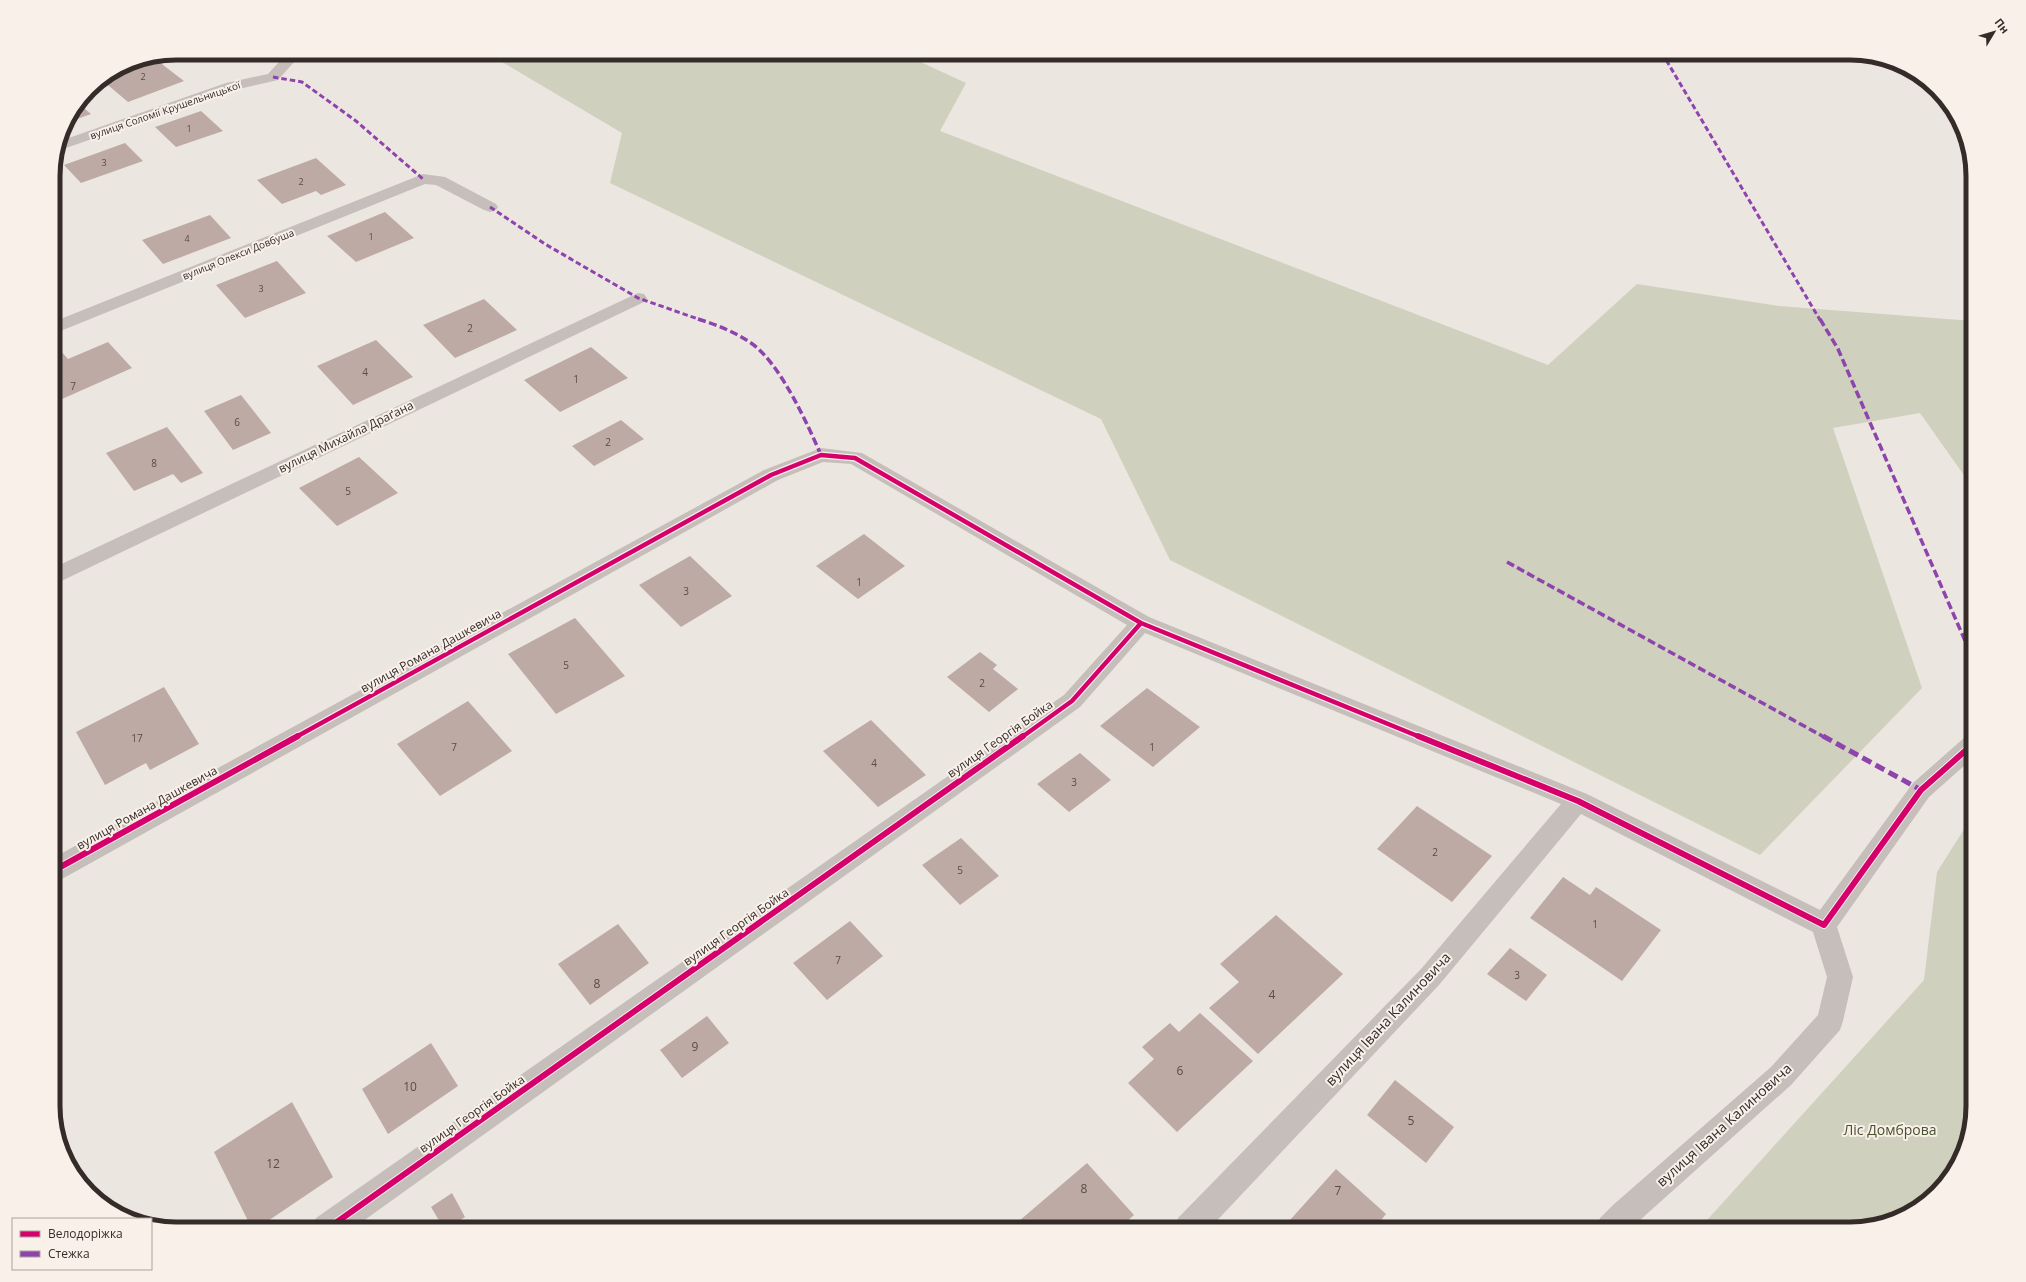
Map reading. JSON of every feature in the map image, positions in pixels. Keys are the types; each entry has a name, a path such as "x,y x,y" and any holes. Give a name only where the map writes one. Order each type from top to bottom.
{"street":[{"name":"вулиця Соломії Крушельницької","path":"64,145 231,86 273,77 289,60"},
{"name":"вулиця Олекси Довбуша","path":"60,326 423,180 439,180 490,207"},
{"name":"вулиця Михайла Драґана","path":"60,574 638,298"},
{"name":"вулиця Романа Дашкевича","path":"60,867 770,475 821,455 855,458 1141,623"},
{"path":"1141,623 1578,801 1824,925 1921,790 1966,750"},
{"name":"вулиця Георгія Бойка","path":"337,1222 1072,701 1141,623"},
{"name":"вулиця Івана Калиновича","path":"1196,1222 1430,977 1578,801"},
{"name":"вулиця Івана Калиновича","path":"1617,1222 1623,1215 1781,1076 1830,1021 1840,977 1824,925"}],"green space":[{"path":"499,60 916,60 966,83 940,131 1548,365 1637,284 1779,306 1966,320 1966,478 1920,413 1833,428 1922,688 1760,855 1170,560 1101,419 610,183 622,133"},
{"name":"Ліс Домброва","path":"1966,826 1966,1106 1962,1136 1950,1164 1937,1182 1926,1193 1908,1206 1880,1218 1850,1222 1705,1222 1924,980 1937,872"}],"building":[{"path":"159,61 184,81 128,102 107,84 125,72 139,66"},
{"path":"83,107 91,114 75,120"},
{"path":"201,111 223,131 176,147 155,127"},
{"path":"125,143 143,161 81,183 64,165"},
{"path":"316,158 346,185 321,195 316,191 282,204 257,180"},
{"path":"385,212 414,238 356,262 327,236"},
{"path":"210,215 231,238 163,264 142,240"},
{"path":"277,261 306,293 245,318 216,285"},
{"path":"484,299 517,330 455,358 423,325"},
{"path":"376,340 413,377 353,405 317,366"},
{"path":"108,342 132,368 60,400 60,350 68,359"},
{"path":"591,347 628,378 560,412 524,380"},
{"path":"241,395 271,433 233,450 204,411"},
{"path":"621,420 644,439 594,466 572,446"},
{"path":"167,427 203,473 181,483 173,474 134,491 106,453"},
{"path":"359,457 398,493 337,526 299,488"},
{"path":"864,534 905,566 858,599 816,566"},
{"path":"690,556 732,596 681,627 639,585"},
{"path":"575,618 625,676 556,714 508,654"},
{"path":"980,652 997,665 993,669 1018,689 989,712 947,677"},
{"path":"164,687 199,744 150,770 146,763 105,785 76,732"},
{"path":"1147,688 1200,727 1153,767 1100,726"},
{"path":"468,701 512,751 440,796 397,744"},
{"path":"871,720 926,775 878,807 823,751"},
{"path":"1080,753 1111,780 1069,812 1037,784"},
{"path":"1417,806 1492,856 1452,902 1377,849"},
{"path":"961,838 999,876 960,905 922,865"},
{"path":"1563,877 1590,895 1596,887 1661,930 1622,981 1530,918"},
{"path":"1276,915 1343,974 1258,1054 1209,1008 1239,982 1220,964"},
{"path":"850,921 883,956 827,1000 793,963"},
{"path":"618,924 649,963 590,1005 558,964"},
{"path":"1510,948 1547,975 1526,1001 1487,974"},
{"path":"1200,1013 1253,1061 1177,1132 1128,1083 1154,1059 1142,1047 1170,1023 1179,1032"},
{"path":"707,1016 729,1043 682,1078 660,1050"},
{"path":"431,1043 458,1086 388,1134 362,1089"},
{"path":"1395,1080 1454,1127 1426,1163 1367,1115"},
{"path":"292,1102 333,1177 266,1222 249,1222 214,1152"},
{"path":"1087,1163 1134,1215 1126,1222 1019,1221"},
{"path":"1336,1169 1386,1214 1380,1222 1292,1222 1290,1220"},
{"path":"452,1193 465,1217 458,1222 440,1222 431,1207"}],"marked path":[{"path":"1666,60 1838,349 1966,643"},
{"path":"273,77 302,82 356,121 423,179"},
{"path":"490,207 545,244 638,298 720,326 752,344 770,363 800,409 821,455"},
{"path":"1507,562 1921,790"}],"cycle path":[{"path":"60,867 771,475 821,455 855,458 1141,623 1578,801 1824,925 1921,790 1966,750"},
{"path":"337,1222 1072,701 1141,623"}]}
